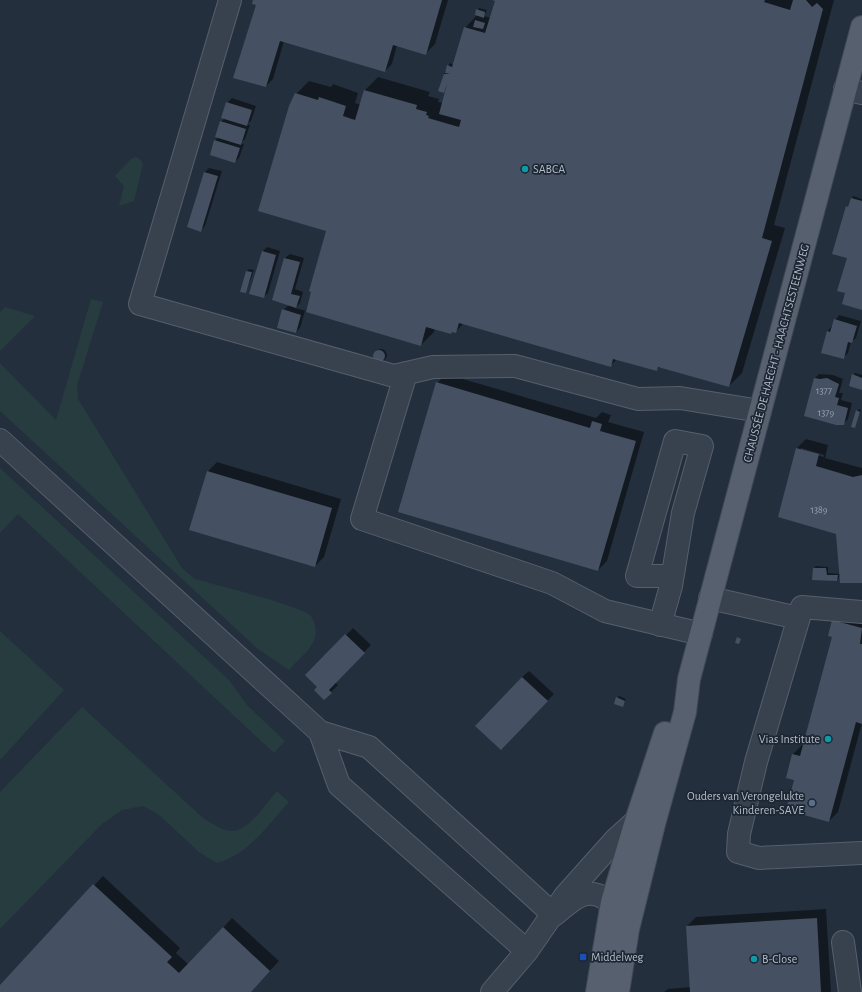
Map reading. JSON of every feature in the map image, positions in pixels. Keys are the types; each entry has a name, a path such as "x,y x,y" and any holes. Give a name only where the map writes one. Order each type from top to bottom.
{"main road":[{"name":"CHAUSSÉE DE HAECHT - HAACHTSESTEENWEG","path":"618,992 628,929 654,824 685,712 689,679 710,598 760,411 854,91 862,27"},
{"name":"CHAUSSÉE DE HAECHT - HAACHTSESTEENWEG","path":"597,992 612,902 665,731 689,679"}],"street":[{"path":"230,0 140,304 394,376 432,367 515,366 638,399 680,398 760,411"},
{"path":"406,373 362,519 552,583 604,612 701,634"},
{"path":"0,440 320,732 369,747 554,915"},
{"path":"660,625 671,586 671,576 684,513 702,446 675,441 637,576 671,576"},
{"path":"710,598 798,618"},
{"path":"862,612 802,607 756,762 739,834 738,852 759,858 862,853"},
{"path":"320,732 339,785 527,951"},
{"path":"492,992 527,951 554,915 565,896 615,840 636,821"},
{"path":"554,915 581,895 591,892 599,894 612,902 628,929"},
{"path":"843,942 850,992"}],"green space":[{"path":"136,157 141,160 143,164 134,201 119,206 124,186 115,176 131,159"},
{"path":"91,299 103,302 77,386 78,399 182,568 195,579 275,601 311,616 315,623 316,629 313,642 308,651 289,670 258,649 0,411 0,363 56,420"},
{"path":"5,307 35,316 0,351 0,312"},
{"path":"0,468 229,680 247,705 285,741 274,753 18,514 0,533"},
{"path":"0,631 64,690 0,760"},
{"path":"82,707 203,818 221,828 233,831 246,826 258,815 277,791 289,802 248,846 228,859 217,863 199,852 158,814 143,806 122,810 102,824 0,929 0,792"}],"building":[{"path":"253,0 442,0 426,55 393,45 385,72 280,41 266,87 233,78 256,5 252,4"},
{"name":"SABCA","path":"492,0 765,0 764,2 790,10 793,0 806,0 812,7 817,3 823,9 762,238 772,241 729,387 658,367 657,371 613,359 611,367 459,323 456,333 452,332 451,334 426,327 421,346 306,312 311,292 309,291 326,231 258,211 289,106 295,93 318,100 319,97 346,106 343,116 355,120 364,90 417,105 416,109 427,112 426,115 429,116 428,118 459,127 461,120 439,114 447,84 444,93 438,91 444,74 450,74 445,73 447,65 452,67 464,27 485,33 495,1"},
{"path":"476,9 485,12 484,18 475,15"},
{"path":"475,20 485,23 483,29 473,27"},
{"path":"226,102 252,110 247,126 221,118"},
{"path":"220,121 246,129 241,145 215,137"},
{"path":"214,140 240,148 235,163 210,155"},
{"path":"204,172 218,176 201,232 187,227"},
{"path":"851,198 862,201 862,310 842,304 845,293 837,291 847,258 832,254 846,206 848,207"},
{"path":"262,251 276,255 264,298 249,294"},
{"path":"284,258 300,262 291,294 300,296 296,308 272,300"},
{"path":"246,271 252,272 246,293 240,292"},
{"path":"282,309 301,315 296,333 277,328"},
{"path":"834,319 857,326 852,343 848,342 844,359 821,353 827,331 830,332"},
{"path":"377,350 381,350 385,356 381,362 377,362 373,358 373,354"},
{"path":"852,374 862,378 862,390 849,386"},
{"path":"814,378 827,378 839,384 835,397 839,398 837,405 848,408 844,425 836,425 804,416"},
{"path":"436,382 590,428 592,421 602,424 600,431 636,441 598,571 398,512"},
{"path":"856,410 860,412 855,428 851,427"},
{"path":"796,448 819,454 816,466 853,477 862,475 862,583 840,583 836,534 778,517"},
{"path":"207,471 332,508 315,567 189,530"},
{"path":"813,568 826,568 827,575 838,575 837,581 812,580"},
{"name":"Vias Institute","path":"832,620 862,628 860,644 862,644 862,724 856,722 829,822 786,810 794,780 786,778 792,754 800,756 832,637 828,636"},
{"path":"345,634 365,653 329,690 332,693 324,700 314,690 317,687 305,675"},
{"path":"737,637 741,639 739,644 735,643"},
{"path":"522,677 548,701 501,750 475,726"},
{"path":"616,697 625,701 623,707 614,704"},
{"path":"93,884 172,957 167,962 179,973 223,927 270,971 251,992 0,992 0,985"},
{"name":"B-Close","path":"817,918 821,992 690,992 686,926"}],"place":[{"name":"SABCA","path":"525,169"},
{"name":"Vias Institute","path":"828,739"},
{"name":"Ouders van Verongelukte Kinderen-SAVE","path":"812,803"},
{"name":"Middelweg","path":"583,957"},
{"name":"B-Close","path":"754,959"}]}
